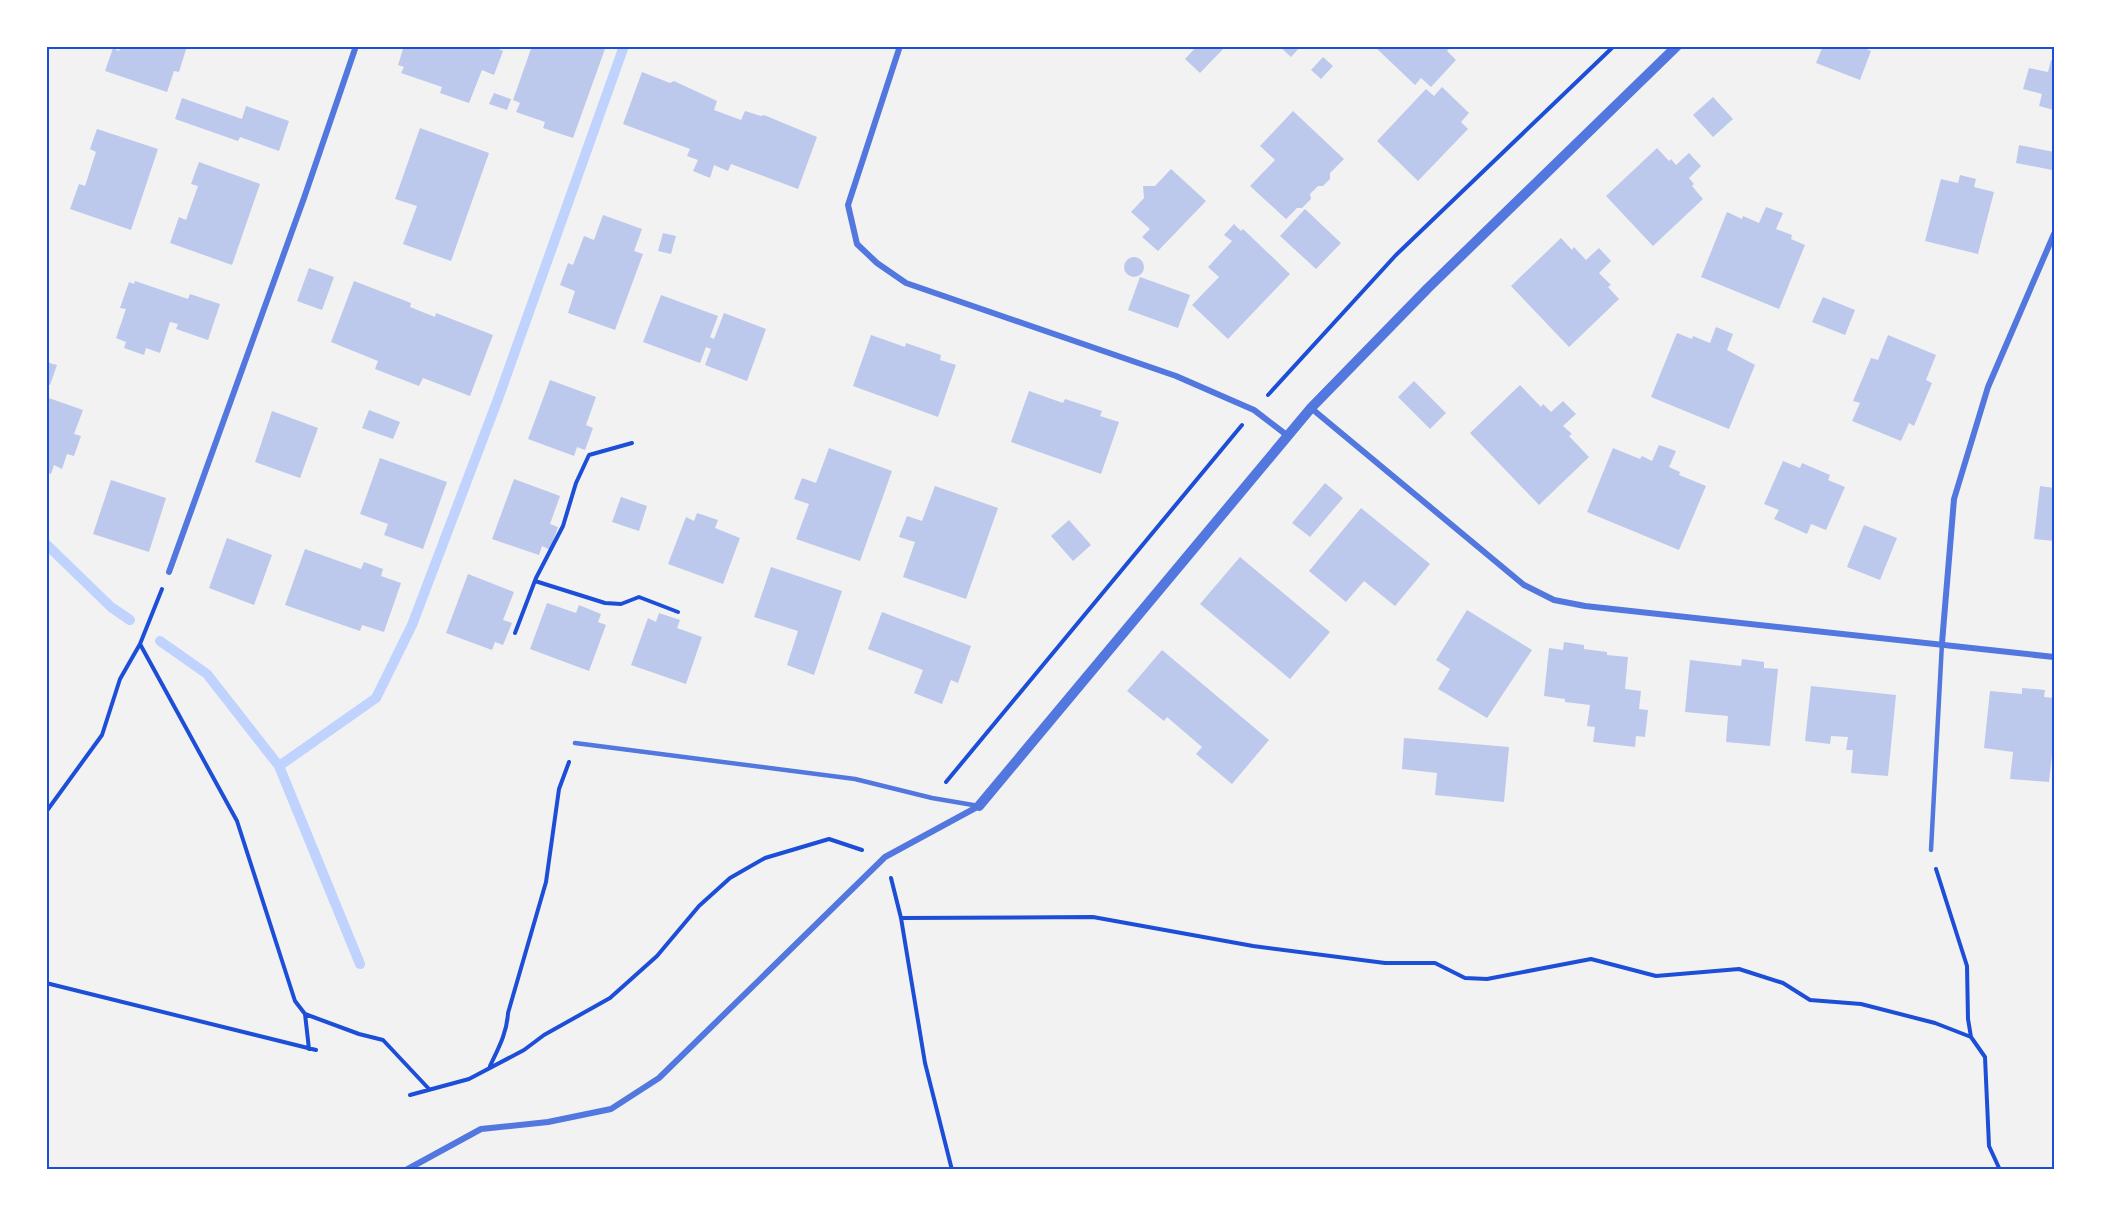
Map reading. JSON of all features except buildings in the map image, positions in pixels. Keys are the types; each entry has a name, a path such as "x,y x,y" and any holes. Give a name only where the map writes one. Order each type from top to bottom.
{"street":[{"path":"169,572 300,209 356,46"},
{"path":"900,46 848,205 857,244 877,263 906,283 1176,376 1254,410 1288,436"},
{"path":"406,1170 481,1129 548,1122 611,1108 659,1078 885,857 979,806 1311,408 1428,288 1677,46"},
{"path":"1942,643 1954,499 1988,387 2055,234"},
{"path":"1311,408 1524,585 1554,600 1585,606 2055,657"}],"lane":[{"path":"1931,850 1942,643"},
{"path":"575,743 855,779 932,798 979,806"}],"path":[{"path":"932,798 1254,410 1396,255 1614,46"},
{"path":"515,633 535,580 563,526 576,483 590,455 632,443"},
{"path":"46,812 102,735 120,679 140,644 169,572"},
{"path":"535,580 605,603 621,604 639,597 678,612"},
{"path":"140,644 237,821 295,1001 305,1014 309,1049"},
{"path":"489,1067 502,1041 546,882 559,789 575,743"},
{"path":"410,1095 469,1079 524,1050 544,1035 610,998 657,956 699,906 730,878 765,858 829,839 885,857 901,918 925,1063 952,1170"},
{"path":"1931,850 1966,966 1971,1037 1985,1057 1989,1146 2000,1170"},
{"path":"901,918 1093,916 1252,946 1385,963 1435,963 1465,978 1487,979 1591,959 1656,976 1739,969 1783,983 1810,1000 1861,1004 1935,1023 1971,1037"},
{"path":"46,983 316,1050"},
{"path":"305,1014 383,1041 429,1089"}],"waterway":[{"path":"279,766 376,698 412,625 498,399 624,46"},
{"path":"46,544 111,607 130,620"},
{"path":"160,641 207,674 279,766 360,964"}]}
